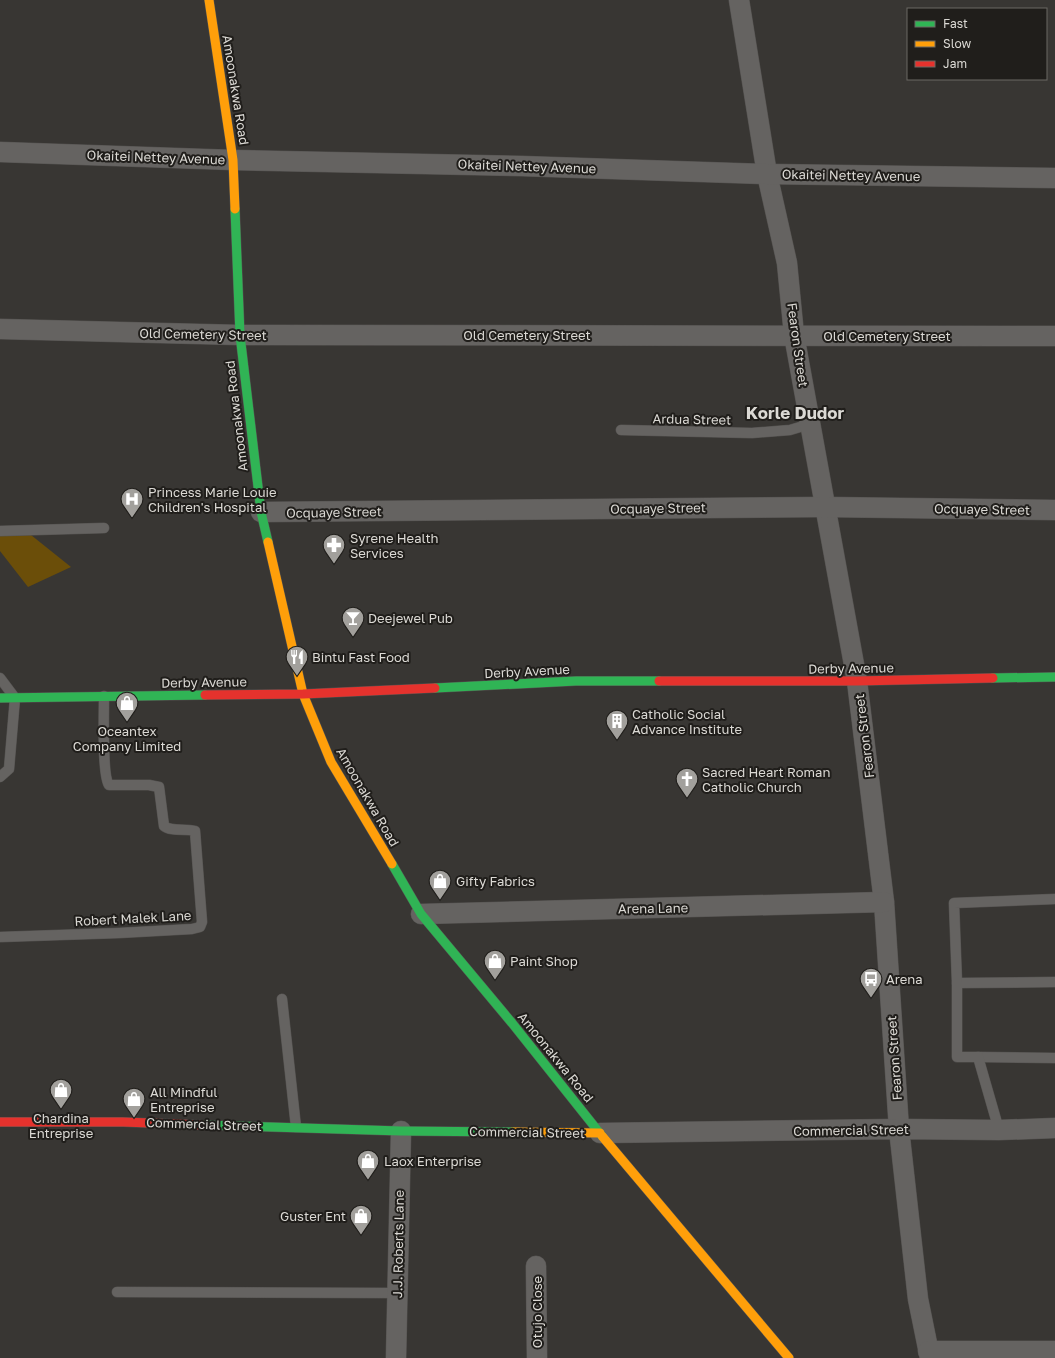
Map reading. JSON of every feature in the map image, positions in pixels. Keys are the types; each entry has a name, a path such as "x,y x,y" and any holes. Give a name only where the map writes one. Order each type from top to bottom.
{"street":[{"name":"Amoonakwa Road","path":"209,0 233,160 240,335 260,512 303,694 331,762 421,914 512,1023 600,1133 790,1358"},
{"name":"Fearon Street","path":"739,0 767,174 787,263 794,335 857,681 884,902 898,1129 918,1299 929,1354"},
{"name":"Okaitei Nettey Avenue","path":"0,152 233,160 521,166 767,174 1055,178"},
{"name":"Old Cemetery Street","path":"0,330 240,335 1055,336"},
{"name":"Ocquaye Street","path":"260,512 825,507 1055,510"},
{"name":"Derby Avenue","path":"0,698 303,694 576,681 857,681 1055,677"},
{"name":"Arena Lane","path":"421,914 884,902"},
{"name":"Commercial Street","path":"0,1122 124,1122 401,1131 600,1133 898,1129 999,1130 1055,1128"},
{"name":"J.J. Roberts Lane","path":"396,1358 401,1131"},
{"name":"Otujo Close","path":"536,1266 537,1358"},
{"path":"929,1354 1055,1351"}],"lane":[{"name":"Ardua Street","path":"621,430 752,433 790,430 810,424"},
{"path":"0,531 104,528"},
{"path":"0,678 15,698 8,769 0,777"},
{"name":"Robert Malek Lane","path":"0,937 192,929 200,927 202,922 195,831 188,829 167,829 164,826 159,787 149,785 109,785 107,783 105,764 104,696"},
{"path":"1055,899 954,903 957,983 956,1057 1055,1058"},
{"path":"957,983 1055,982"},
{"path":"282,999 296,1127"},
{"path":"978,1057 999,1130"},
{"path":"117,1292 397,1293"}],"shaded area":[{"path":"26,531 71,567 28,587 0,551 0,536"}],"traffic: fast":[{"path":"235,209 240,335 261,512 268,542"},
{"path":"993,678 1055,677"},
{"path":"435,688 576,681 659,681"},
{"path":"0,698 205,695"},
{"path":"392,864 421,914 512,1023 602,1136"},
{"path":"203,1125 401,1131 513,1132"}],"traffic: slow":[{"path":"209,0 233,160 235,209"},
{"path":"268,542 303,694 331,762 392,864"},
{"path":"513,1132 600,1133"},
{"path":"602,1136 789,1358"}],"traffic: jam":[{"path":"659,681 857,681 993,678"},
{"path":"205,695 303,694 435,688"},
{"path":"0,1122 123,1122 203,1125"}],"place":[{"name":"Princess Marie Louie Children's Hospital","path":"132,518"},
{"name":"Syrene Health Services","path":"334,564"},
{"name":"Deejewel Pub","path":"353,638"},
{"name":"Bintu Fast Food","path":"297,676"},
{"name":"Oceantex Company Limited","path":"127,722"},
{"name":"Catholic Social Advance Institute","path":"617,740"},
{"name":"Sacred Heart Roman Catholic Church","path":"687,798"},
{"name":"Gifty Fabrics","path":"440,900"},
{"name":"Paint Shop","path":"495,980"},
{"name":"Arena","path":"871,998"},
{"name":"Chardina Entreprise","path":"61,1110"},
{"name":"All Mindful Entreprise","path":"134,1118"},
{"name":"Laox Enterprise","path":"368,1180"},
{"name":"Guster Ent","path":"361,1236"}],"district":[{"name":"Korle Dudor","path":"795,412"}]}
